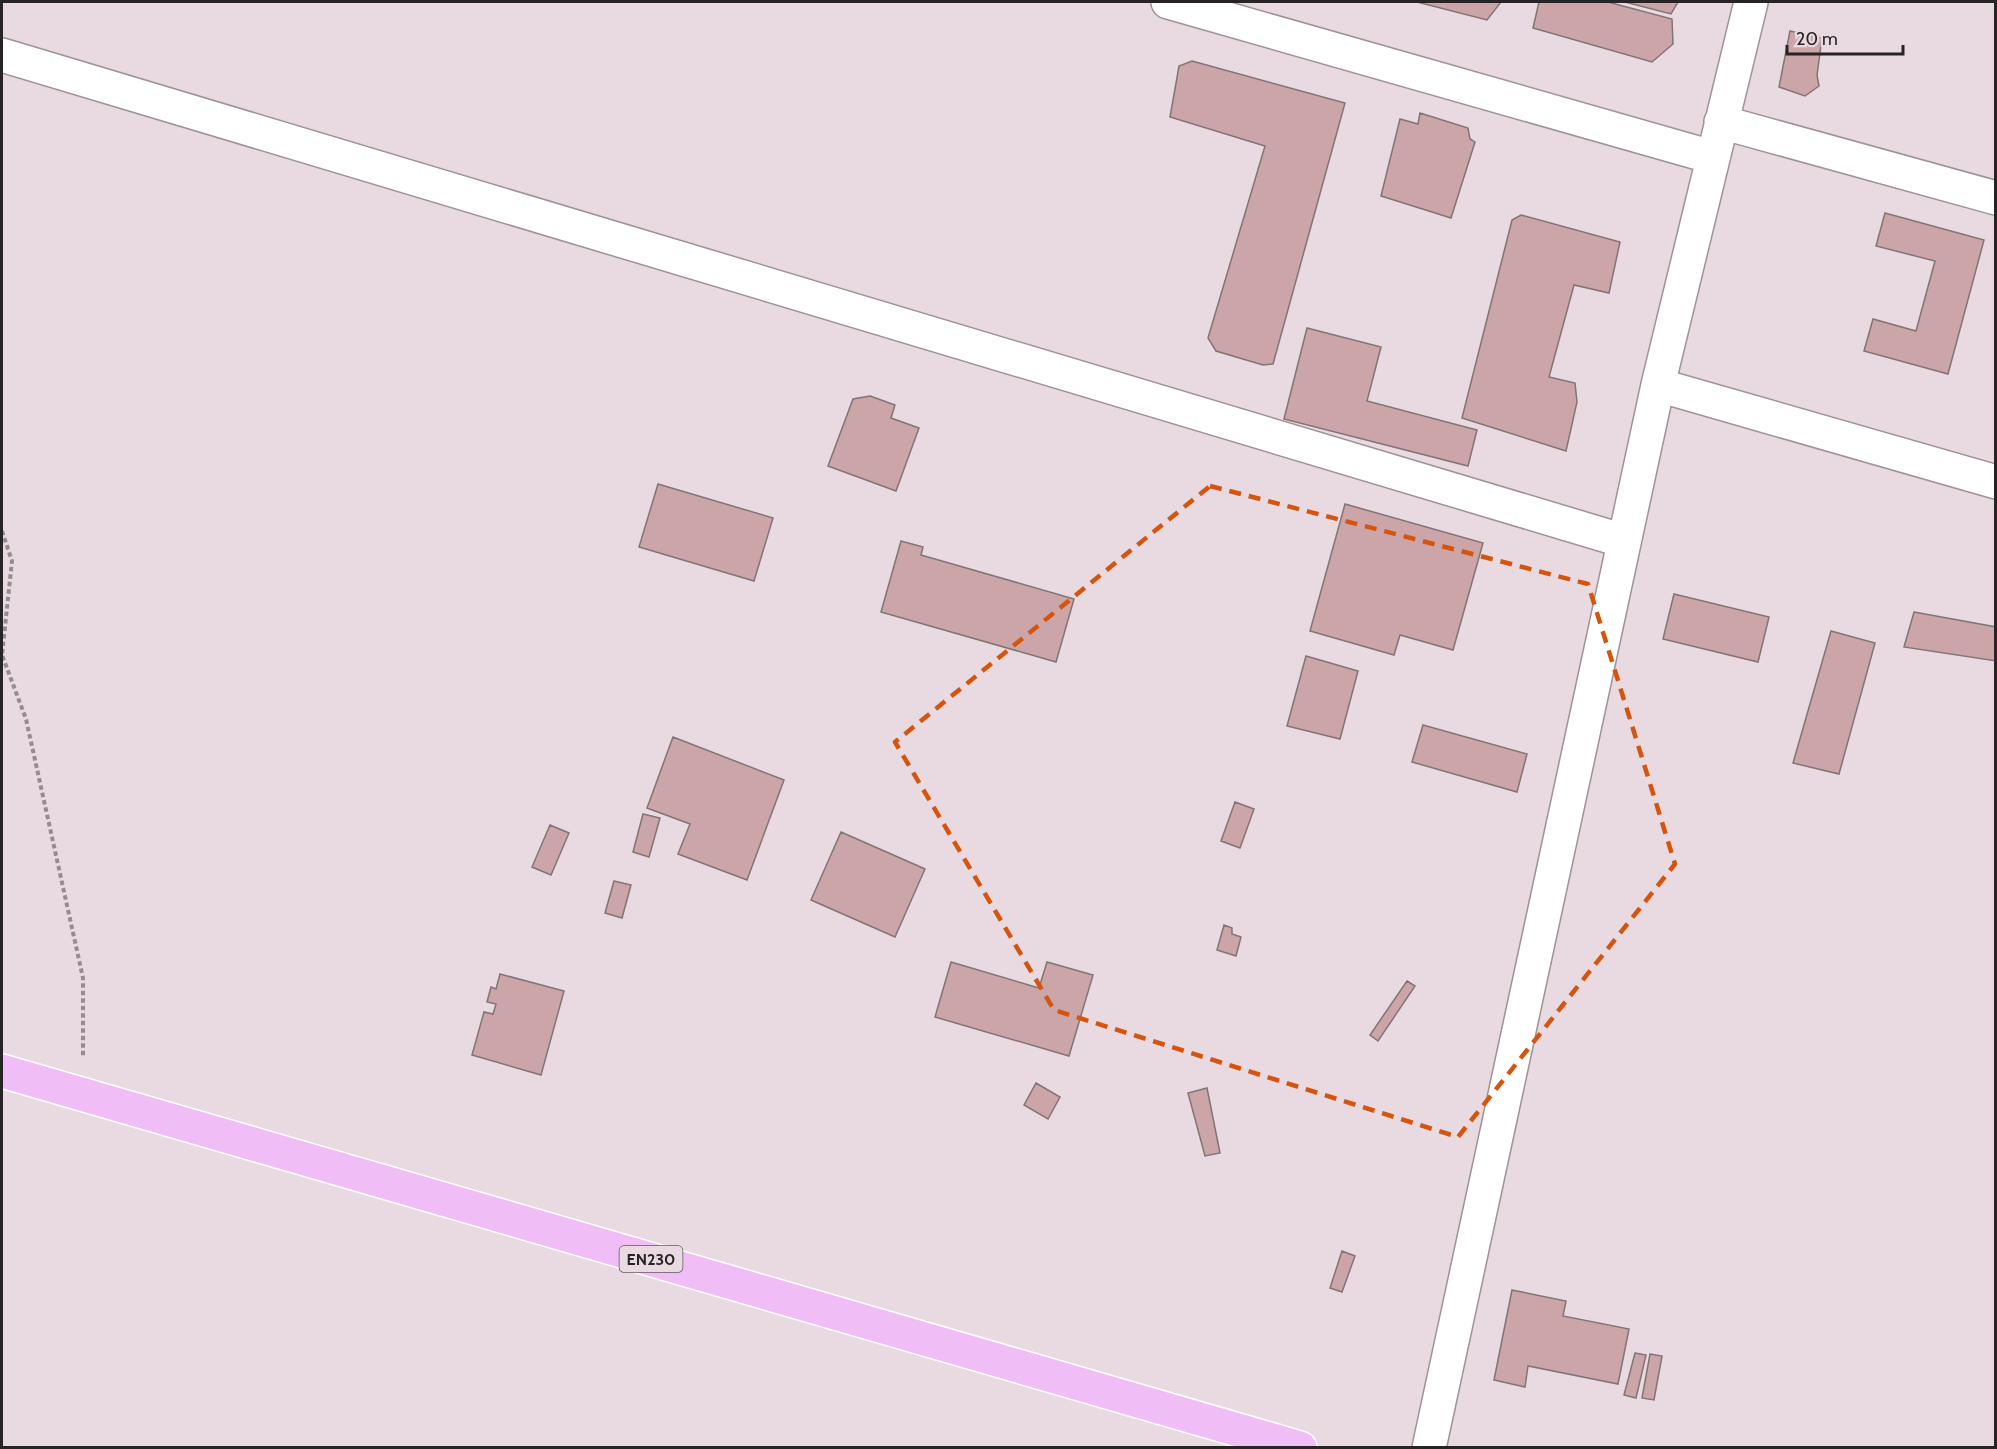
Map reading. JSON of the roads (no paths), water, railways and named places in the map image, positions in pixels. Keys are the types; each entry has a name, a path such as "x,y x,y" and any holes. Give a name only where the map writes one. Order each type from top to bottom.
{"main road":[{"name":"EN230","path":"2,1071 1300,1448"}],"street":[{"path":"1168,2 1712,157"},
{"path":"1429,1448 1658,385 1751,2"},
{"path":"2,55 1624,541"},
{"path":"1721,122 1995,198"},
{"path":"1658,385 1995,482"}]}
